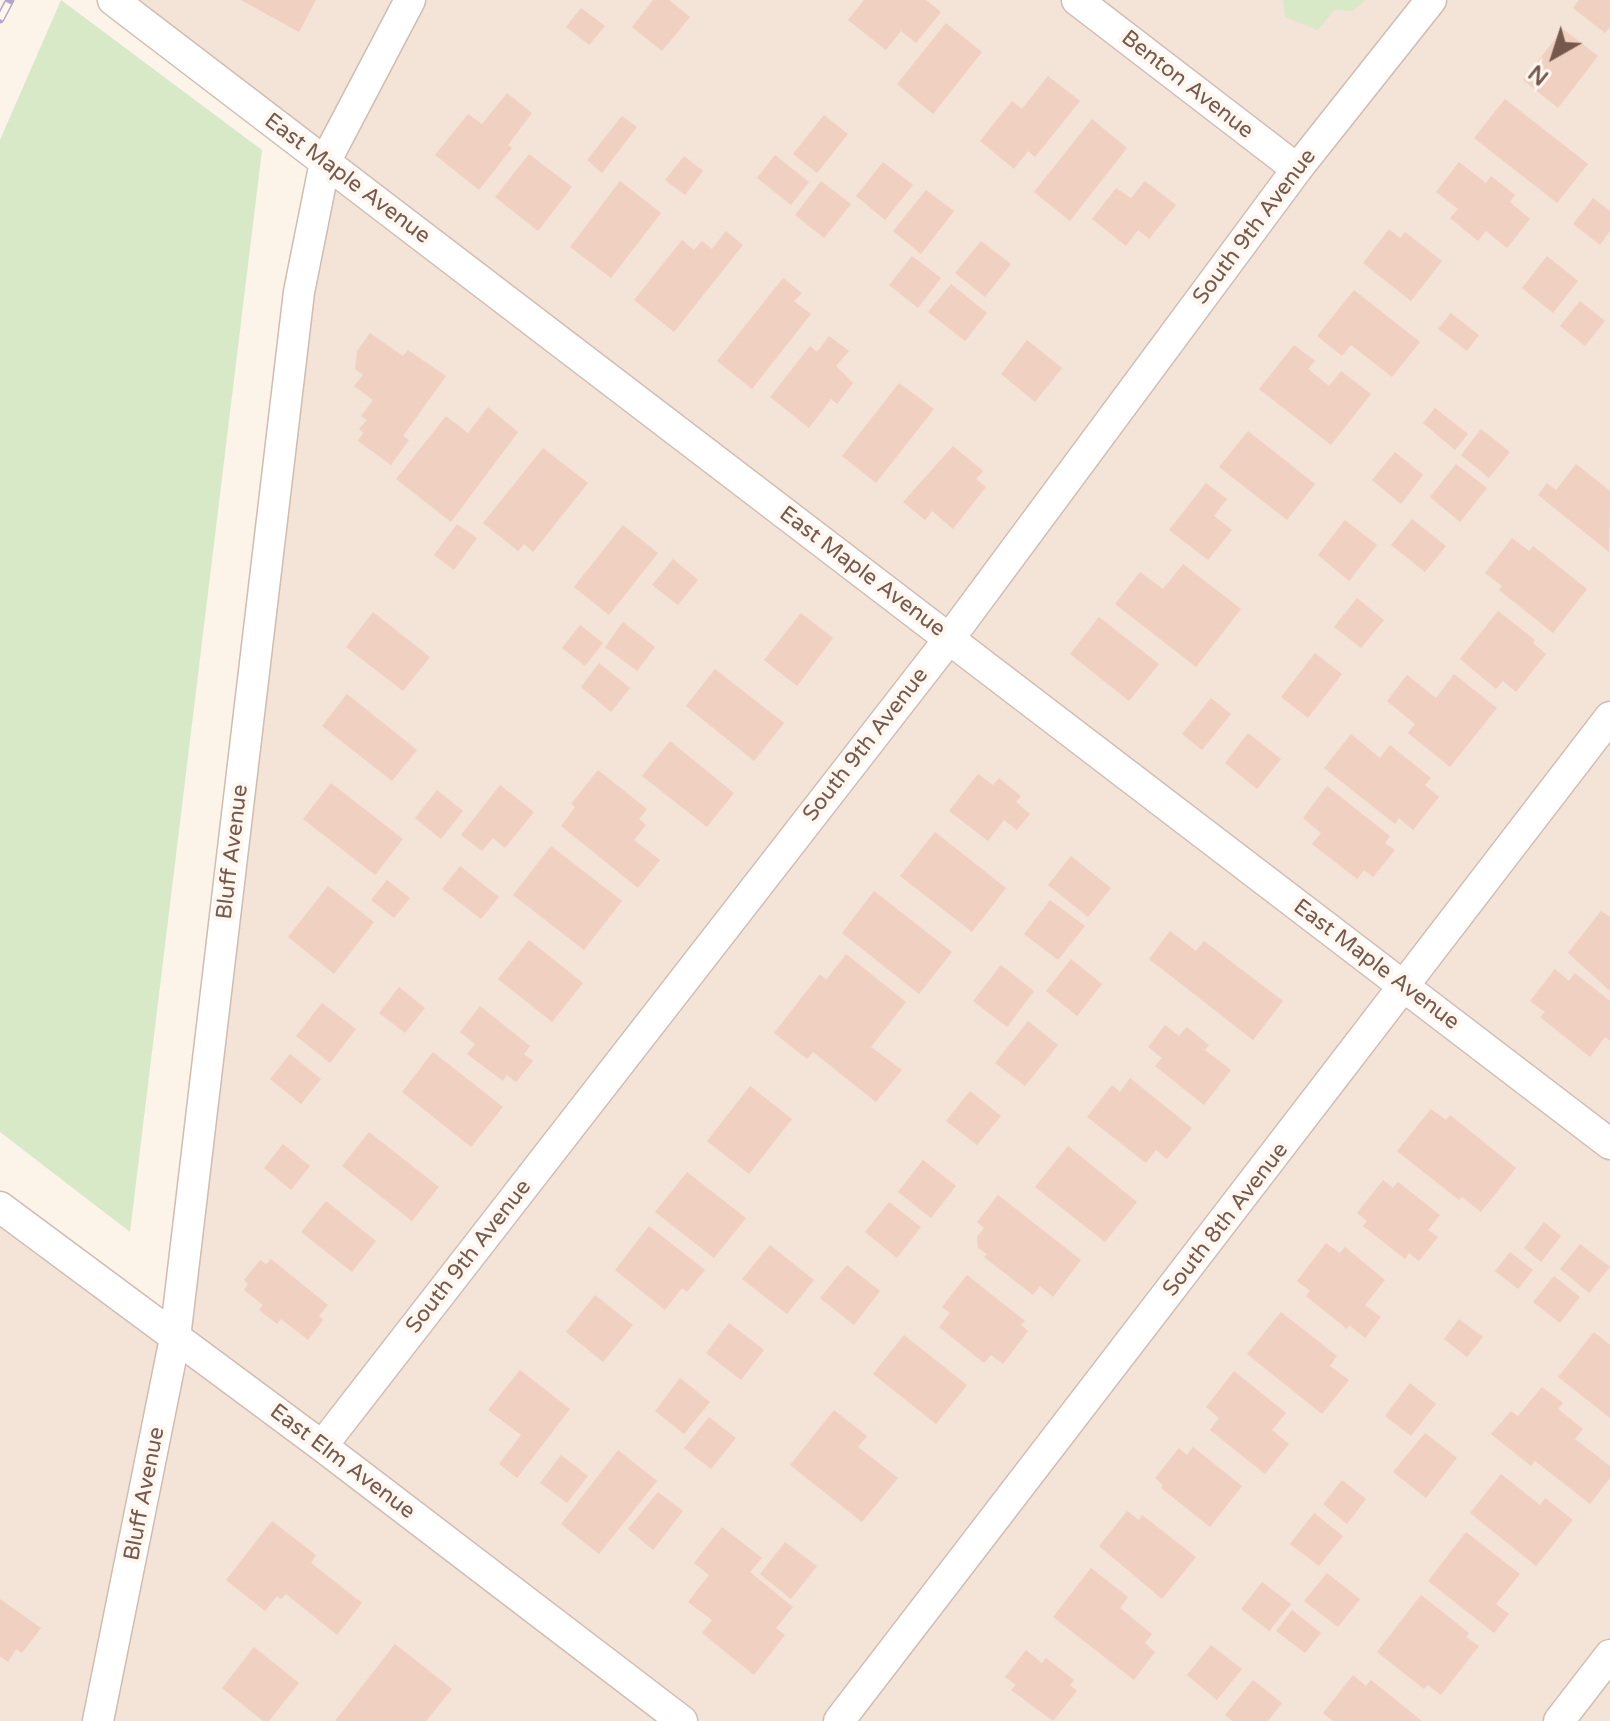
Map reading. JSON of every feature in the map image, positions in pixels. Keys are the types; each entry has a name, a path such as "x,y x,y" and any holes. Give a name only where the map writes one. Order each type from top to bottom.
{"street":[{"name":"East Maple Avenue","path":"113,0 1610,1144"},
{"name":"Bluff Avenue","path":"98,1721 175,1338 299,292 325,162 410,0"},
{"name":"Benton Avenue","path":"1077,0 1297,169"},
{"name":"South 9th Avenue","path":"322,1446 949,639 1297,169 1431,0"},
{"name":"South 8th Avenue","path":"839,1721 1405,988 1610,717"},
{"name":"East Elm Avenue","path":"0,1207 322,1446 682,1721"},
{"path":"1559,1721 1610,1655"}],"shaded area":[{"path":"125,0 1610,0 1610,1721 0,1721 0,1224 183,1360 317,252 338,158"}],"green space":[{"path":"61,0 262,150 130,1232 0,1132 0,140"},
{"path":"1283,0 1365,0 1353,11 1334,10 1318,30 1285,17"}],"building":[{"path":"241,0 316,0 299,32"},
{"path":"653,0 669,0 690,17 662,51 632,27"},
{"path":"864,0 926,0 941,12 916,43 901,31 886,50 848,20"},
{"path":"1579,0 1610,0 1610,27 1605,33 1573,8"},
{"path":"581,8 605,26 589,45 566,27"},
{"path":"946,23 982,52 933,114 897,84"},
{"path":"1563,29 1598,56 1558,108 1523,80"},
{"path":"1048,76 1080,101 1035,157 1028,151 1014,169 980,141 1012,101 1022,109"},
{"path":"507,93 532,113 508,145 512,148 479,190 435,155 468,114 482,124"},
{"path":"1505,99 1588,164 1557,203 1474,138"},
{"path":"824,115 848,134 817,173 793,154"},
{"path":"622,116 637,127 602,173 587,160"},
{"path":"1092,119 1127,148 1070,221 1034,192"},
{"path":"529,154 572,187 538,231 495,197"},
{"path":"775,155 809,182 791,205 757,178"},
{"path":"684,156 703,171 685,195 665,180"},
{"path":"883,162 913,185 885,220 856,196"},
{"path":"1459,162 1486,183 1491,176 1515,195 1510,202 1530,219 1507,248 1486,231 1478,241 1450,218 1458,209 1436,192"},
{"path":"620,181 661,213 611,278 570,247"},
{"path":"821,181 851,204 824,238 795,215"},
{"path":"1145,181 1176,205 1149,239 1138,230 1126,246 1092,219 1116,188 1131,198"},
{"path":"926,190 954,211 921,254 893,231"},
{"path":"1593,198 1610,211 1610,231 1600,245 1573,224"},
{"path":"1389,229 1400,238 1405,232 1442,261 1411,301 1363,263"},
{"path":"726,231 743,245 674,332 634,300 682,240 694,250 702,241 712,249"},
{"path":"981,241 1011,264 985,297 955,273"},
{"path":"912,256 941,278 918,308 889,285"},
{"path":"1547,256 1578,281 1553,313 1522,288"},
{"path":"783,278 802,293 794,301 811,314 752,389 717,361"},
{"path":"951,284 987,313 965,341 928,312"},
{"path":"1354,290 1420,342 1392,377 1351,345 1342,356 1317,336"},
{"path":"1580,301 1605,321 1585,346 1560,326"},
{"path":"1451,313 1479,335 1467,351 1438,329"},
{"path":"370,333 403,356 408,350 446,376 403,436 409,440 391,465 358,441 363,433 359,429 367,420 361,416 373,400 354,386 363,375 355,369 357,351"},
{"path":"829,336 849,351 836,366 853,383 837,404 831,399 809,428 770,397 810,346 817,352"},
{"path":"1027,340 1062,368 1035,402 1001,374"},
{"path":"1294,345 1315,361 1308,369 1329,386 1341,371 1371,394 1331,445 1259,389"},
{"path":"899,383 934,409 876,483 842,456"},
{"path":"488,407 518,432 451,522 396,479 446,416 468,433"},
{"path":"1435,408 1468,434 1455,450 1423,423"},
{"path":"1481,429 1510,452 1489,478 1461,455"},
{"path":"1248,431 1315,484 1287,520 1219,467"},
{"path":"953,446 983,471 976,479 986,487 953,529 932,511 925,520 903,502"},
{"path":"543,448 588,483 533,552 524,544 518,551 483,523"},
{"path":"1395,452 1423,475 1401,504 1372,480"},
{"path":"1456,464 1487,488 1460,522 1430,497"},
{"path":"1576,464 1610,491 1609,552 1538,495 1547,483 1556,490"},
{"path":"1206,483 1227,499 1214,516 1232,530 1208,560 1169,530"},
{"path":"1412,519 1446,546 1425,572 1391,545"},
{"path":"1345,520 1377,545 1349,581 1318,555"},
{"path":"457,524 477,538 454,570 434,555"},
{"path":"623,525 658,553 609,615 574,587"},
{"path":"1512,538 1529,551 1533,546 1587,589 1553,633 1499,590 1502,586 1485,573"},
{"path":"673,559 698,580 678,605 652,585"},
{"path":"1183,564 1241,609 1196,667 1115,604 1140,572 1163,589"},
{"path":"1357,598 1384,620 1361,648 1334,627"},
{"path":"1498,611 1535,640 1533,643 1546,654 1516,692 1503,681 1496,689 1460,659"},
{"path":"373,612 430,657 403,691 346,647"},
{"path":"801,613 833,638 797,686 764,660"},
{"path":"1099,617 1159,664 1129,701 1070,654"},
{"path":"623,622 655,647 637,671 605,647"},
{"path":"580,625 603,643 585,666 562,648"},
{"path":"1315,653 1342,674 1308,718 1281,697"},
{"path":"599,663 630,688 611,712 581,687"},
{"path":"715,669 784,723 754,761 686,706"},
{"path":"1454,674 1497,708 1450,767 1408,733 1415,724 1387,701 1407,675 1436,698"},
{"path":"347,694 417,750 392,781 322,726"},
{"path":"1211,698 1231,714 1202,750 1182,734"},
{"path":"1248,733 1281,759 1257,789 1225,763"},
{"path":"1351,734 1380,758 1390,745 1431,778 1425,785 1439,797 1413,830 1399,818 1395,824 1324,768"},
{"path":"670,741 734,793 707,827 642,776"},
{"path":"598,770 647,809 639,819 646,825 634,840 660,860 638,888 561,826 575,807 571,804"},
{"path":"978,774 993,785 999,778 1021,796 1016,802 1030,814 1017,830 1004,820 988,841 949,811"},
{"path":"331,783 403,839 375,875 303,819"},
{"path":"500,785 534,812 505,848 493,838 482,851 461,835"},
{"path":"1327,786 1390,836 1385,843 1395,850 1373,877 1364,870 1357,879 1312,844 1321,833 1303,818"},
{"path":"437,790 463,811 441,839 415,818"},
{"path":"935,832 1006,888 972,932 900,876"},
{"path":"551,846 622,901 584,950 513,895"},
{"path":"1071,856 1111,888 1088,917 1048,885"},
{"path":"460,866 499,897 481,919 442,889"},
{"path":"387,880 410,898 394,918 371,900"},
{"path":"328,886 374,922 334,974 288,937"},
{"path":"874,891 952,952 919,994 842,933"},
{"path":"1050,900 1085,926 1058,960 1024,934"},
{"path":"1601,911 1610,917 1610,991 1568,953"},
{"path":"1170,931 1196,951 1204,941 1283,1001 1253,1040 1149,959"},
{"path":"529,940 583,983 552,1022 498,979"},
{"path":"846,954 906,1002 871,1047 902,1070 876,1102 813,1052 807,1059 774,1033 820,974 826,980"},
{"path":"1071,959 1102,984 1077,1016 1046,991"},
{"path":"1001,965 1034,991 1007,1027 973,1001"},
{"path":"1555,969 1569,981 1575,973 1610,1001 1610,1041 1605,1037 1590,1057 1540,1017 1545,1012 1530,1001"},
{"path":"399,987 425,1008 405,1033 379,1013"},
{"path":"322,1003 356,1029 330,1063 296,1036"},
{"path":"480,1006 530,1046 524,1054 533,1061 516,1082 507,1075 503,1081 467,1054 475,1044 460,1032"},
{"path":"1028,1021 1058,1045 1025,1086 995,1063"},
{"path":"1165,1025 1179,1036 1187,1027 1209,1045 1205,1050 1231,1070 1204,1105 1155,1066 1162,1058 1148,1047"},
{"path":"433,1052 503,1107 471,1147 402,1092"},
{"path":"290,1054 321,1079 301,1104 270,1079"},
{"path":"1130,1078 1192,1128 1167,1159 1156,1150 1146,1163 1087,1117 1112,1085 1120,1092"},
{"path":"750,1086 792,1119 749,1174 707,1141"},
{"path":"970,1091 1001,1116 977,1145 946,1121"},
{"path":"1431,1109 1446,1120 1450,1115 1516,1168 1481,1212 1462,1197 1459,1200 1397,1151"},
{"path":"369,1132 439,1187 412,1221 342,1166"},
{"path":"283,1144 310,1166 291,1190 264,1168"},
{"path":"1068,1146 1137,1202 1105,1242 1035,1187"},
{"path":"923,1160 956,1186 931,1218 898,1192"},
{"path":"687,1172 746,1218 714,1258 655,1212"},
{"path":"1383,1180 1393,1188 1398,1182 1440,1215 1428,1230 1438,1237 1419,1261 1409,1253 1405,1259 1363,1226 1367,1221 1357,1213"},
{"path":"998,1195 1081,1260 1053,1297 1040,1286 1033,1295 984,1257 987,1254 978,1248 977,1237 984,1228 977,1222"},
{"path":"326,1201 376,1241 352,1272 301,1232"},
{"path":"889,1202 921,1227 897,1258 865,1232"},
{"path":"1544,1222 1561,1236 1541,1262 1524,1248"},
{"path":"649,1226 705,1270 687,1292 682,1288 665,1310 615,1270"},
{"path":"1326,1243 1340,1253 1345,1247 1385,1280 1365,1305 1381,1317 1365,1338 1349,1325 1347,1329 1306,1296 1310,1291 1297,1281"},
{"path":"1580,1244 1610,1267 1589,1293 1560,1269"},
{"path":"770,1245 814,1280 787,1314 742,1279"},
{"path":"1510,1252 1533,1270 1518,1289 1495,1271"},
{"path":"271,1259 328,1305 319,1316 323,1320 308,1340 281,1319 277,1324 259,1310 263,1305 244,1290 248,1284 244,1280 260,1260 266,1264"},
{"path":"847,1265 880,1291 854,1325 820,1298"},
{"path":"967,1275 1025,1321 1021,1325 1028,1331 1003,1364 991,1355 984,1363 939,1327 950,1313 942,1307"},
{"path":"1554,1276 1580,1297 1560,1323 1533,1302"},
{"path":"595,1295 633,1325 603,1362 566,1332"},
{"path":"1281,1312 1337,1356 1330,1366 1349,1380 1322,1414 1247,1354"},
{"path":"1459,1319 1483,1337 1467,1357 1444,1339"},
{"path":"729,1323 764,1350 741,1380 706,1353"},
{"path":"1594,1332 1610,1345 1610,1418 1558,1377"},
{"path":"904,1335 967,1385 936,1424 873,1374"},
{"path":"520,1370 570,1409 517,1478 499,1464 521,1435 488,1410"},
{"path":"1234,1371 1286,1413 1272,1430 1289,1444 1265,1474 1210,1430 1219,1418 1206,1407"},
{"path":"680,1378 710,1402 684,1434 655,1411"},
{"path":"1410,1383 1436,1404 1411,1436 1385,1416"},
{"path":"1542,1387 1563,1403 1558,1409 1583,1429 1575,1439 1610,1466 1610,1478 1590,1504 1535,1461 1531,1466 1491,1434 1511,1411 1518,1416"},
{"path":"834,1410 867,1436 858,1447 898,1478 862,1522 790,1465"},
{"path":"709,1417 736,1438 711,1469 684,1448"},
{"path":"1425,1433 1457,1458 1426,1498 1393,1472"},
{"path":"1193,1447 1242,1486 1210,1527 1161,1488 1163,1485 1155,1478 1179,1448 1187,1455"},
{"path":"618,1450 657,1481 599,1554 561,1524"},
{"path":"561,1455 588,1476 567,1503 540,1483"},
{"path":"1501,1474 1540,1505 1545,1498 1573,1520 1536,1566 1470,1513"},
{"path":"1342,1480 1366,1499 1347,1524 1323,1504"},
{"path":"658,1492 683,1511 653,1550 628,1529"},
{"path":"1127,1511 1139,1520 1142,1515 1196,1557 1162,1599 1099,1546"},
{"path":"1314,1513 1343,1536 1319,1566 1290,1544"},
{"path":"272,1521 316,1555 311,1563 362,1603 337,1635 286,1594 281,1599 277,1596 265,1611 226,1580"},
{"path":"722,1527 762,1558 750,1572 793,1607 776,1628 785,1635 754,1675 702,1633 712,1620 688,1602 709,1575 694,1563"},
{"path":"1466,1532 1520,1574 1496,1604 1509,1614 1494,1633 1428,1581"},
{"path":"785,1542 817,1566 791,1599 760,1574"},
{"path":"1091,1568 1128,1597 1120,1608 1152,1634 1145,1643 1155,1652 1134,1680 1053,1617"},
{"path":"1327,1573 1360,1599 1338,1627 1304,1601"},
{"path":"1262,1582 1291,1604 1269,1631 1241,1609"},
{"path":"1421,1595 1469,1633 1466,1637 1479,1646 1441,1695 1428,1685 1424,1689 1377,1652"},
{"path":"0,1599 41,1628 22,1653 16,1649 8,1662 0,1656"},
{"path":"1292,1610 1321,1633 1305,1653 1276,1631"},
{"path":"395,1644 452,1689 426,1721 335,1721"},
{"path":"1211,1645 1242,1669 1217,1700 1187,1675"},
{"path":"254,1647 299,1683 269,1721 263,1721 222,1688"},
{"path":"1026,1650 1042,1663 1046,1658 1074,1680 1070,1685 1077,1691 1053,1721 1011,1690 1016,1685 1005,1677"},
{"path":"1353,1675 1366,1686 1371,1680 1422,1721 1333,1721 1323,1713"},
{"path":"1253,1680 1282,1703 1268,1721 1232,1721 1225,1715"}],"railway":[{"path":"0,19 10,0"}]}
